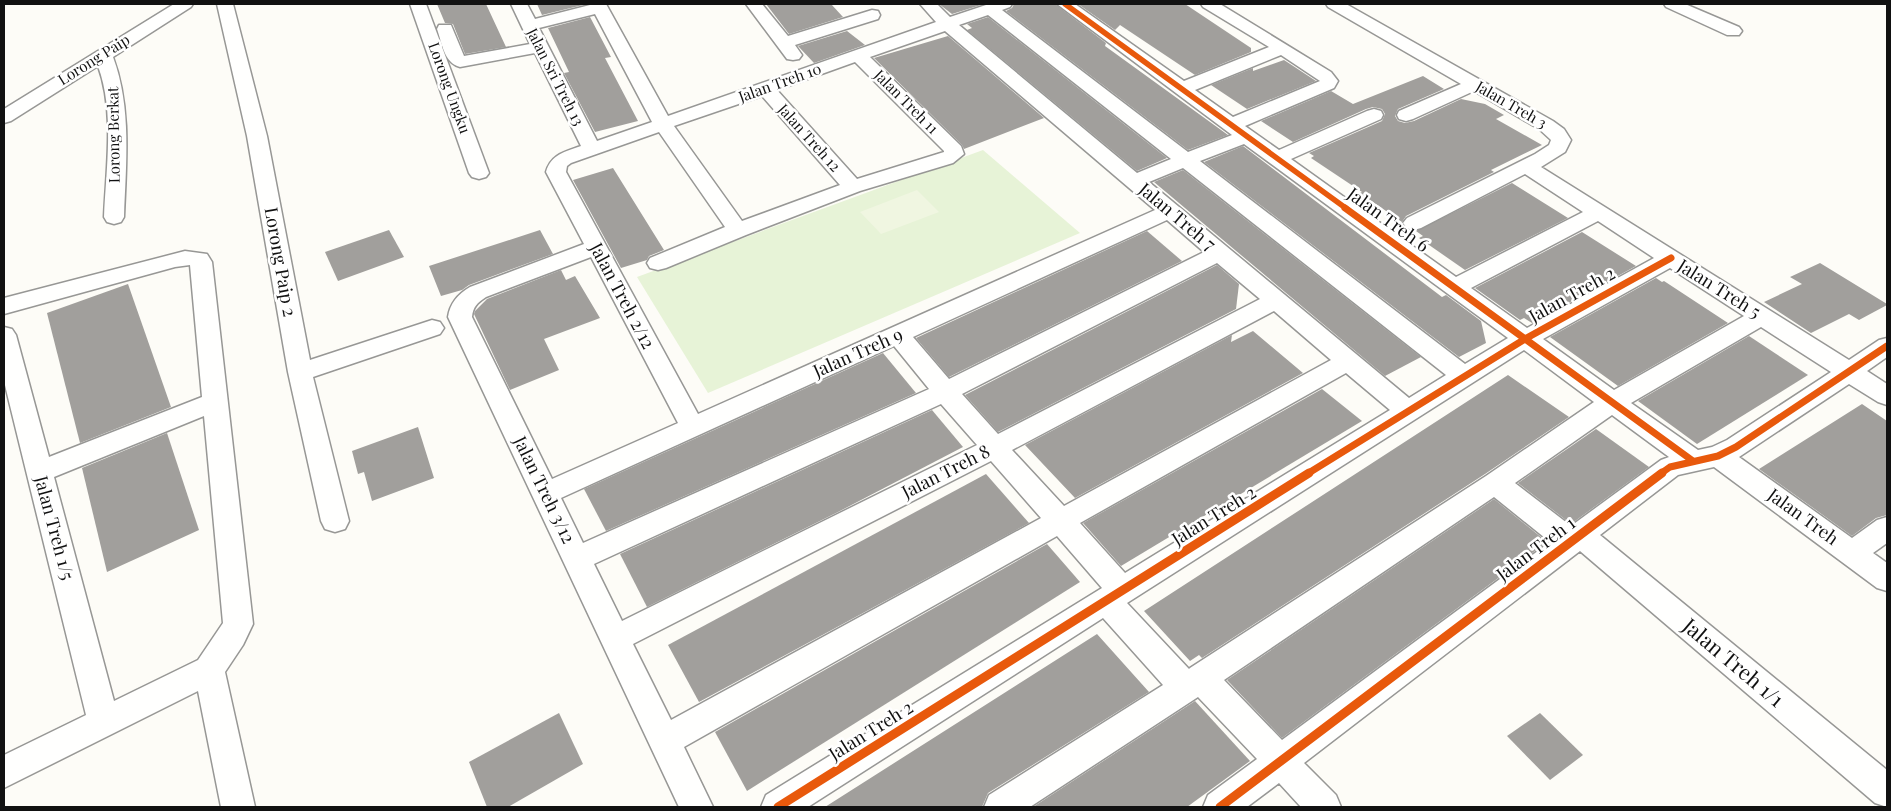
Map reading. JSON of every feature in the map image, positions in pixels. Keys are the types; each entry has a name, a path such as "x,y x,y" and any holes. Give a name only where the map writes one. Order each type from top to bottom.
{"street":[{"name":"Lorong Paip","path":"4,117 185,4"},
{"name":"Lorong Ungku","path":"418,4 479,173"},
{"path":"434,4 457,60 460,62 541,47"},
{"name":"Jalan Sri Treh 13","path":"518,4 592,149"},
{"path":"754,4 807,73"},
{"name":"Jalan Treh 7","path":"928,4 946,24 1408,411"},
{"name":"Jalan Treh 6","path":"1065,4 1612,402 1706,458"},
{"path":"1134,181 1187,160 1239,130 1328,84 1329,81 1325,76 1209,4"},
{"name":"Jalan Treh 3","path":"1334,4 1557,133 1560,140 1558,148 1414,223"},
{"path":"1672,4 1733,31"},
{"path":"215,30 214,14 217,5"},
{"name":"Lorong Paip 2","path":"217,5 257,136 300,372 335,521"},
{"path":"530,25 595,6 663,124 738,230"},
{"path":"997,6 1187,160 1464,376"},
{"name":"Jalan Treh 10","path":"558,164 564,159 997,6"},
{"path":"784,43 867,10 897,41"},
{"path":"1181,89 1282,48"},
{"name":"Lorong Berkat","path":"103,54 112,77 116,121 114,217"},
{"name":"Jalan Treh 11","path":"853,187 951,157 954,154 954,150 858,55"},
{"path":"1406,115 1475,84"},
{"name":"Jalan Treh 12","path":"765,88 853,187"},
{"path":"1276,158 1374,115"},
{"name":"Jalan Treh 2/12","path":"558,164 556,172 693,427"},
{"name":"Jalan Treh 5","path":"1526,166 1887,396"},
{"path":"658,263 738,230 853,187"},
{"name":"Jalan Treh 9","path":"546,494 1170,211"},
{"path":"1454,287 1599,212"},
{"name":"Jalan Treh 3/12","path":"596,247 478,292 461,306 460,317 696,807"},
{"path":"577,558 944,392 1219,253"},
{"path":"4,306 175,260 186,258 201,262 238,624 209,670 4,772"},
{"name":"Jalan Treh 2","path":"778,807 1464,376 1525,339 1671,258"},
{"name":"Jalan Treh 8","path":"615,639 995,446 1276,300"},
{"path":"1001,807 1194,683 1495,483 1612,402 1761,316"},
{"path":"300,372 432,328"},
{"name":"Jalan Treh 1/5","path":"4,335 104,722"},
{"path":"898,335 944,392 1061,520 1115,596 1194,683 1282,760 1324,807"},
{"name":"Jalan Treh 1","path":"1220,807 1670,467 1706,458 1736,447 1887,346"},
{"path":"664,741 1348,361"},
{"path":"39,472 215,402"},
{"name":"Jalan Treh","path":"1706,458 1854,553 1887,579"},
{"name":"Jalan Treh 1/1","path":"1495,483 1575,538 1887,791"},
{"path":"1854,553 1887,528"},
{"path":"209,670 238,807"}],"green space":[{"path":"983,150 1080,233 708,393 637,277"},
{"path":"917,190 939,212 881,234 860,212"}],"building":[{"path":"437,4 486,4 506,47 465,54 453,24 445,23"},
{"path":"537,4 583,4 583,5 542,15"},
{"path":"766,4 831,4 843,17 789,34"},
{"path":"939,4 984,4 952,14"},
{"path":"1014,4 1055,4 1106,43 1105,46 1228,135 1188,150 1006,11 1012,8"},
{"path":"1078,4 1185,4 1251,48 1251,52 1195,75 1120,25 1115,30"},
{"path":"590,17 611,57 605,58 638,121 595,132 564,73 569,72 548,28"},
{"path":"988,17 1167,158 1137,171 967,30 972,28 967,24"},
{"path":"847,31 865,45 814,63 798,46"},
{"path":"948,36 1044,118 964,149 874,58"},
{"path":"1284,60 1316,81 1247,109 1211,85 1253,68 1253,71"},
{"path":"1423,76 1444,89 1398,109 1395,116 1398,121 1405,123 1414,121 1461,99 1485,104 1504,115 1496,119 1542,145 1491,170 1494,172 1406,216 1402,222 1360,193 1362,192 1311,158 1314,156 1309,153 1382,121 1385,114 1382,109 1373,107 1366,109 1293,142 1261,121 1331,91 1353,104"},
{"path":"1243,146 1442,297 1446,295 1481,321 1486,343 1459,357 1204,162"},
{"path":"613,168 664,250 649,256 647,260 621,268 573,180"},
{"path":"1183,170 1421,357 1385,376 1154,182"},
{"path":"1512,183 1568,218 1465,270 1419,238 1423,236 1416,231"},
{"path":"389,230 404,257 338,281 325,252"},
{"path":"540,230 553,254 469,285 462,290 441,296 429,266"},
{"path":"1147,231 1182,261 949,377 916,338"},
{"path":"1582,232 1636,266 1532,323 1524,318 1520,320 1475,288"},
{"path":"1820,263 1887,305 1859,320 1849,314 1811,333 1764,302 1802,284 1790,277"},
{"path":"1217,265 1239,284 1236,309 998,432 965,395"},
{"path":"561,270 566,280 575,276 600,318 544,339 559,370 510,390 474,314 475,311 487,299"},
{"path":"1656,278 1662,282 1664,281 1728,323 1618,386 1550,337"},
{"path":"128,284 171,407 80,443 47,313"},
{"path":"1253,331 1303,373 1075,498 1025,445 1232,335 1231,342"},
{"path":"1749,336 1808,375 1697,444 1638,401"},
{"path":"883,353 916,393 606,531 584,489"},
{"path":"1508,375 1569,417 1485,474 1202,658 1199,655 1190,661 1144,611"},
{"path":"1322,389 1362,421 1121,566 1083,523"},
{"path":"1862,404 1887,421 1887,515 1876,518 1852,536 1759,469"},
{"path":"932,410 963,447 838,512 647,607 620,554"},
{"path":"418,427 434,478 372,501 364,472 358,474 352,451"},
{"path":"1596,429 1649,467 1571,524 1518,483"},
{"path":"167,433 199,530 107,572 82,468"},
{"path":"986,474 1029,523 699,702 668,645"},
{"path":"1494,499 1547,542 1282,738 1227,680"},
{"path":"1047,544 1080,582 747,791 715,732"},
{"path":"1097,634 1149,692 988,793 982,807 825,807"},
{"path":"1195,701 1250,761 1187,807 1033,807"},
{"path":"559,713 583,764 508,807 487,807 469,762"},
{"path":"1540,713 1583,755 1550,780 1507,736"}],"cycle path":[{"path":"1065,4 1693,461"},
{"path":"778,807 1464,376 1525,339 1671,258"},
{"path":"1220,807 1670,467 1718,456 1736,447 1887,346"}]}
